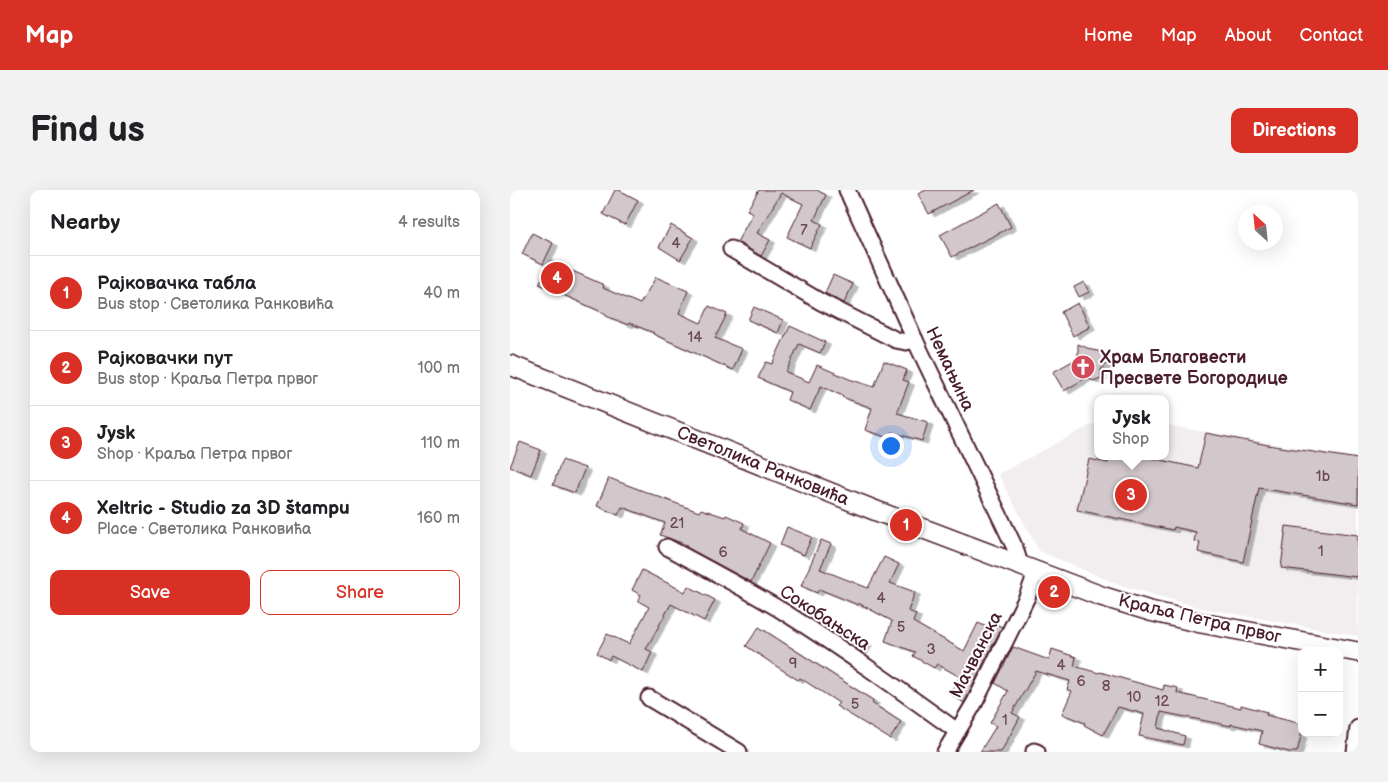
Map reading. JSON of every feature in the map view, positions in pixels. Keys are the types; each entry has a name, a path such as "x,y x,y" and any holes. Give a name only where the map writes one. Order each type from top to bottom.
{"main road":[{"name":"Светолика Ранковића","path":"510,365 1017,565"},
{"name":"Краља Петра првог","path":"1017,565 1120,602 1162,614 1358,652"}],"street":[{"name":"Немањина","path":"847,190 915,340 1015,548 1018,558 1017,565"},
{"path":"732,249 821,302 888,336 906,342 915,340"},
{"name":"Сокобањска","path":"667,547 784,612 903,692 956,731"},
{"name":"Мачванска","path":"945,752 975,702 1027,597 1036,572"},
{"path":"649,698 739,752"},
{"path":"1355,752 1358,728"}],"shaded area":[{"path":"1094,424 1094,460 1169,460 1169,426 1358,458 1358,636 1201,608 1119,585 1039,551 998,474"}],"building":[{"path":"615,190 619,190 638,200 625,225 603,214"},
{"path":"759,190 817,190 826,195 814,220 822,224 810,248 787,237 803,204 781,193 757,233 770,240 761,256 737,242 753,213 747,210"},
{"path":"926,190 974,190 929,214 918,194"},
{"path":"999,203 1011,227 952,257 940,235"},
{"path":"671,225 693,238 680,260 659,247"},
{"path":"532,233 553,243 543,264 522,254"},
{"path":"550,261 604,285 603,288 640,304 656,277 688,291 679,313 701,323 709,306 727,314 715,338 742,349 733,370 654,333 606,316 606,314 539,284"},
{"path":"833,275 853,284 844,303 825,293"},
{"path":"1084,282 1089,292 1079,297 1074,287"},
{"path":"1078,303 1090,327 1073,336 1061,312"},
{"path":"754,307 783,320 778,333 748,320"},
{"path":"790,326 825,342 820,353 799,344 786,372 809,382 817,365 849,379 874,387 884,361 907,370 903,380 909,382 897,413 928,422 922,441 891,432 889,438 865,430 872,408 842,397 821,386 810,410 787,400 790,392 758,378 766,362 772,364"},
{"name":"Храм Благовести Пресвете Богородице","path":"1078,344 1103,352 1107,358 1106,365 1101,369 1101,378 1093,381 1087,377 1064,391 1053,372 1078,358"},
{"path":"1206,433 1358,459 1358,504 1259,488 1243,562 1198,552 1200,542 1194,541 1196,532 1174,527 1173,530 1077,510 1089,459 1108,463 1108,460 1161,460 1198,468"},
{"path":"520,442 541,450 531,475 510,467"},
{"path":"562,460 585,468 575,493 553,485"},
{"path":"609,478 699,512 701,509 725,517 726,515 744,523 742,529 770,543 751,582 686,547 687,545 660,535 665,523 622,507 618,515 597,506"},
{"path":"1286,526 1358,535 1358,577 1281,568"},
{"path":"787,527 812,537 804,555 780,545"},
{"path":"821,540 831,544 820,569 868,588 884,557 899,564 890,583 915,592 908,611 916,614 913,622 964,651 978,623 987,627 990,621 1002,627 964,703 949,693 960,677 937,664 934,668 913,656 915,652 885,641 892,621 858,603 858,605 819,589 817,593 801,586"},
{"path":"642,570 685,592 688,586 715,600 704,621 671,604 646,649 652,652 643,672 611,656 609,660 597,653 607,634 629,644 649,607 638,601 641,595 632,590"},
{"path":"759,627 874,701 872,703 901,722 890,739 836,706 839,703 800,678 798,680 746,646"},
{"path":"848,630 867,643 861,652 842,639"},
{"path":"1013,647 1049,660 1052,649 1076,657 1074,666 1163,690 1164,685 1178,688 1177,693 1267,712 1266,715 1298,723 1298,737 1301,737 1297,752 1289,752 1259,744 1262,731 1161,712 1158,728 1185,736 1183,745 1139,736 1144,714 1118,707 1103,735 1084,725 1085,723 1062,714 1072,691 1067,690 1070,681 1036,671 1012,713 1020,717 1001,752 980,752 996,726 990,723 1008,691 995,683"}],"place":[{"name":"Xeltric - Studio za 3D štampu","path":"557,278"},
{"name":"Храм Благовести Пресвете Богородице","path":"1083,367"},
{"name":"Jysk","path":"1131,495"},
{"name":"Рајковачка табла","path":"906,525"},
{"name":"Рајковачки пут","path":"1054,592"}]}
